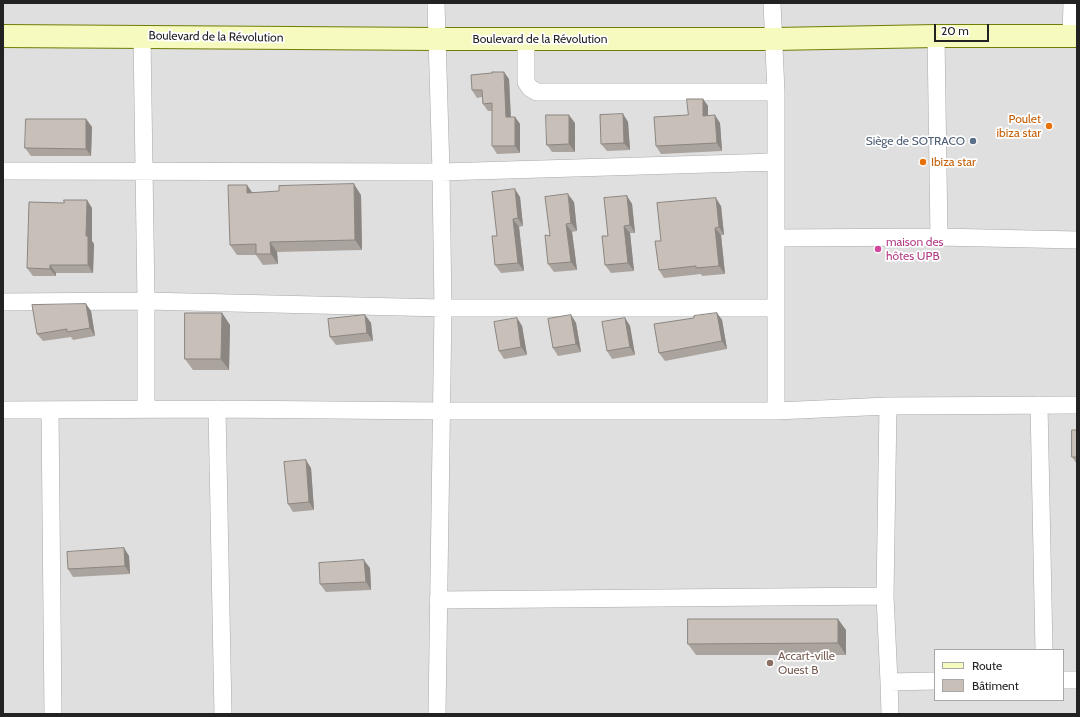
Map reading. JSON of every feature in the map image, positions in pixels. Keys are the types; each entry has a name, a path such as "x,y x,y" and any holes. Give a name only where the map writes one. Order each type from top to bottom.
{"main road":[{"name":"Boulevard de la Révolution","path":"3,36 774,40 936,36 1074,36"}],"street":[{"path":"436,3 443,308 437,714"},
{"path":"772,3 776,92 776,411"},
{"path":"1072,3 1074,36"},
{"path":"142,36 146,409"},
{"path":"936,36 939,236"},
{"path":"526,39 526,82 530,88 537,92 776,92"},
{"path":"3,171 144,170 441,172 776,162"},
{"path":"776,238 939,236 1077,240"},
{"path":"3,302 146,301 443,308 776,308"},
{"path":"3,410 217,409 776,411 888,406 1077,405"},
{"path":"888,406 885,596 890,682 890,714"},
{"path":"1039,406 1044,649"},
{"path":"217,409 223,714"},
{"path":"50,410 53,714"},
{"path":"438,600 885,596"},
{"path":"1064,680 1077,680"},
{"path":"890,682 934,681"}],"shaded area":[{"path":"3,3 1077,3 1077,714 3,714"}],"building":[{"path":"504,72 506,117 515,117 515,146 492,146 492,103 483,104 482,90 472,90 471,75"},
{"path":"687,99 703,99 703,116 715,115 717,143 656,146 654,117 688,115"},
{"path":"623,114 624,143 601,144 600,115"},
{"path":"546,115 569,115 569,144 547,145"},
{"path":"26,119 86,119 86,149 25,148"},
{"path":"354,184 355,240 270,242 271,254 256,254 256,244 230,245 228,185 247,185 247,193 279,191 279,186"},
{"path":"515,189 518,218 513,219 518,263 495,265 492,236 497,236 492,192"},
{"path":"568,194 571,223 566,224 571,262 548,264 545,235 550,236 545,197"},
{"path":"627,196 630,225 624,226 628,263 605,265 602,236 608,236 604,198"},
{"path":"716,198 719,227 715,228 719,266 696,268 696,266 659,270 655,241 661,241 657,203"},
{"path":"64,200 87,200 86,236 88,236 88,265 50,265 50,269 27,268 29,202 64,203"},
{"path":"86,304 90,328 67,332 67,329 37,334 32,305"},
{"path":"185,313 222,313 221,359 185,359"},
{"path":"717,313 722,341 659,353 654,324"},
{"path":"365,315 367,333 330,337 328,319"},
{"path":"571,315 576,344 553,348 548,319"},
{"path":"517,318 521,347 499,351 494,322"},
{"path":"625,318 630,347 607,351 602,322"},
{"path":"1072,430 1077,430 1077,457 1072,457"},
{"path":"306,460 309,502 288,504 284,462"},
{"path":"124,548 125,566 68,569 67,552"},
{"path":"364,560 366,582 320,584 319,563"},
{"path":"688,619 838,619 838,643 688,644"}],"place":[{"name":"Poulet ibiza star","path":"1049,126"},
{"name":"Siège de SOTRACO","path":"973,141"},
{"name":"Ibiza star","path":"923,162"},
{"name":"maison des hôtes UPB","path":"878,249"},
{"name":"Accart-ville Ouest B","path":"770,663"}]}
